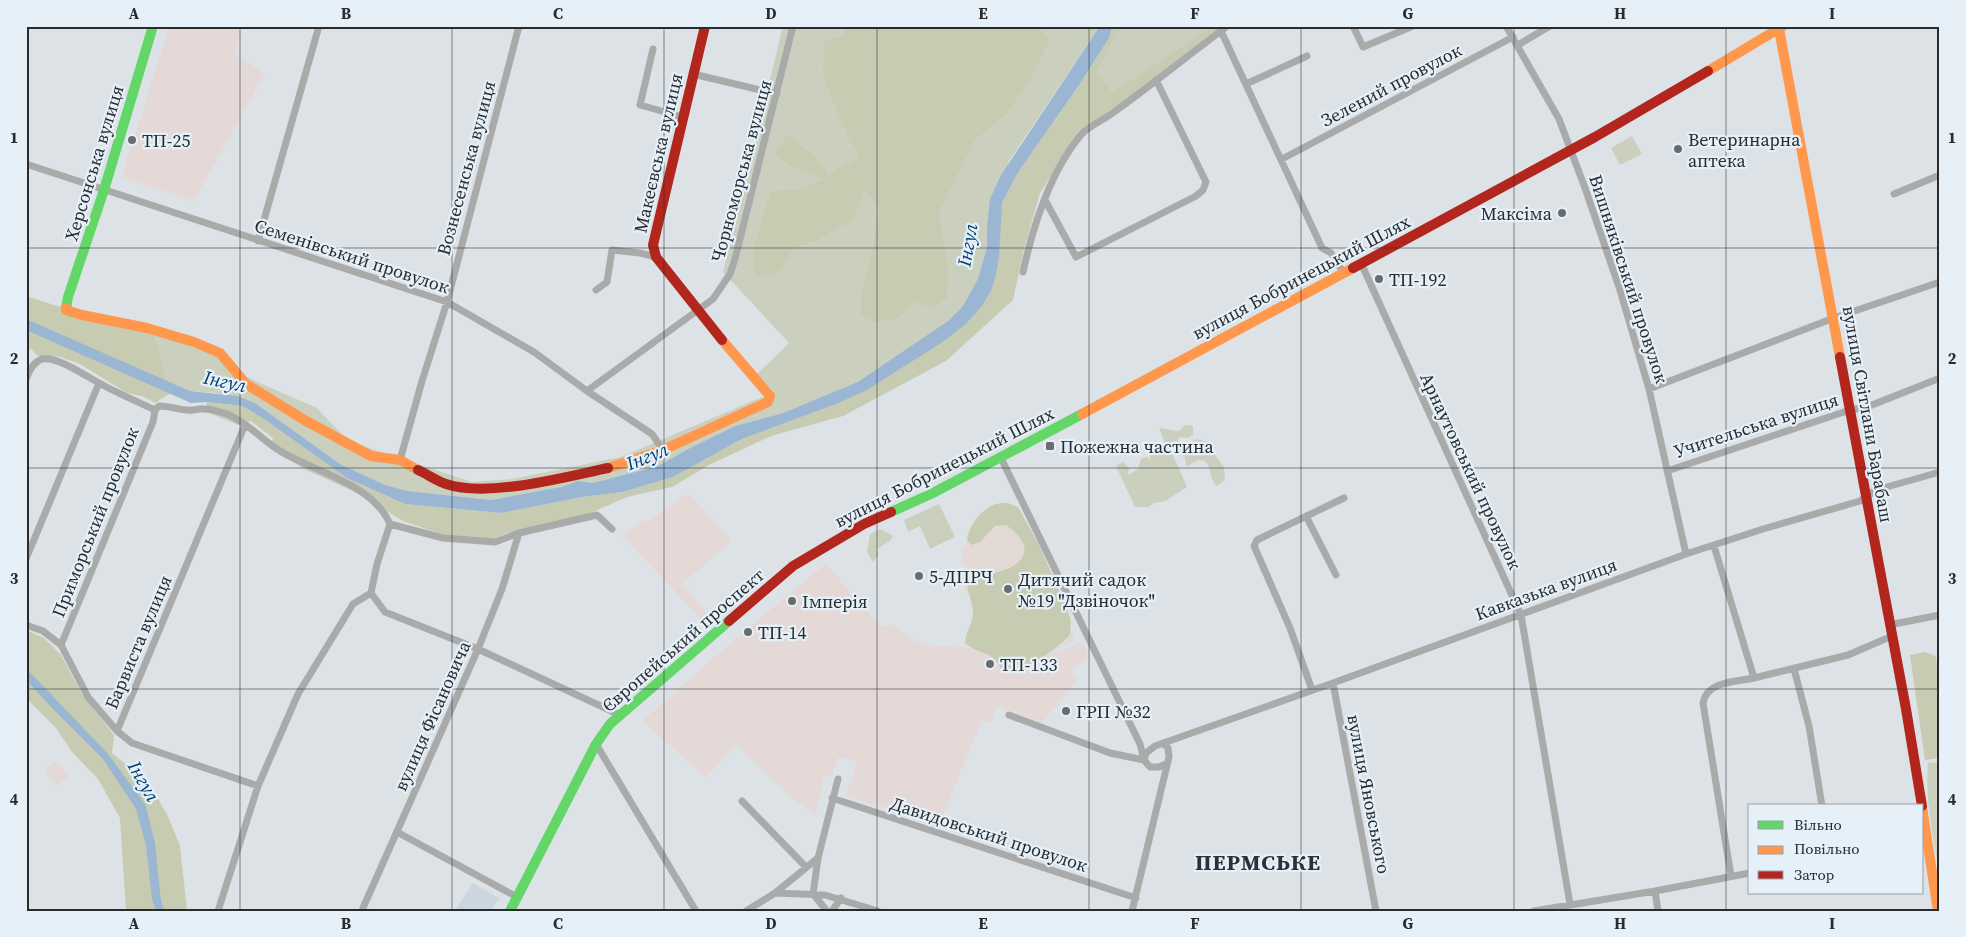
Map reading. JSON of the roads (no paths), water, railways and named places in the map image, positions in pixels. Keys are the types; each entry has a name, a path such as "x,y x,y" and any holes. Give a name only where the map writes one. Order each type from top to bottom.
{"street":[{"name":"Херсонська вулиця","path":"153,26 104,190 68,296 66,310 146,328 194,342 220,353 246,384 306,421 371,456 400,460"},
{"path":"258,241 319,26"},
{"name":"Вознесенська вулиця","path":"400,460 447,302 519,26"},
{"name":"Макеєвська вулиця","path":"664,450 768,402 770,396 696,310 656,257 653,245 705,26"},
{"name":"Чорноморська вулиця","path":"587,391 713,299 730,274 793,26"},
{"path":"1352,26 1364,47 1413,26"},
{"name":"Вишняківський провулок","path":"1506,26 1559,119 1620,290 1649,390 1686,554"},
{"path":"1518,45 1550,26"},
{"name":"вулиця Бобринецький Шлях","path":"828,544 864,524 933,493 1001,458 1570,150 1661,100 1781,27"},
{"name":"вулиця Світлани Барабаш","path":"1781,27 1922,804"},
{"path":"1023,272 1028,250 1045,200 1059,167 1081,135 1224,29 1246,84 1322,248 1331,253 1343,272"},
{"name":"Зелений провулок","path":"1282,159 1513,37"},
{"path":"653,49 640,105 683,117"},
{"path":"1246,84 1307,56"},
{"path":"693,74 777,94"},
{"path":"1045,200 1076,257 1196,196 1203,190 1206,182 1156,80"},
{"name":"Семенівський провулок","path":"26,164 447,302 534,352 587,391 652,434 664,450"},
{"path":"1894,194 1940,175"},
{"path":"596,290 607,282 612,250 656,257"},
{"name":"Арнаутовський провулок","path":"1361,263 1521,615 1570,904"},
{"path":"1649,390 1834,318 1940,282"},
{"path":"26,380 30,369 44,358 75,368 99,383 155,410 159,406 172,406 189,410 205,408 227,414 298,462 358,488 387,516 390,524 377,564 371,593 385,612 478,649 620,715"},
{"name":"Учительська вулиця","path":"1666,471 1850,410 1872,405 1940,378"},
{"path":"26,559 99,383"},
{"name":"Приморський провулок","path":"61,645 153,422 155,410"},
{"name":"Барвиста вулиця","path":"245,425 117,731 132,743 258,786"},
{"path":"400,460 446,484 472,488 517,486 616,466 664,450"},
{"path":"1001,458 1140,744 1144,760 1150,767 1154,768 1166,764"},
{"name":"Кавказька вулиця","path":"1164,744 1686,554 1762,529 1860,501 1876,490 1940,472"},
{"path":"1312,690 1290,628 1254,546 1257,540 1344,498"},
{"path":"390,524 443,538 495,542 519,533 597,515 612,529"},
{"path":"1306,516 1336,575"},
{"name":"вулиця Фісановича","path":"363,908 478,649 502,588 519,533"},
{"name":"Європейський проспект","path":"510,911 596,744 610,724 793,566 828,544"},
{"path":"1714,546 1754,678"},
{"path":"218,911 258,786 298,694 352,604 371,593"},
{"path":"1889,625 1940,615"},
{"path":"26,625 43,631 61,645 88,697 117,731"},
{"path":"1730,876 1703,703 1705,694 1710,688 1720,685 1848,655 1892,636"},
{"path":"1794,669 1809,726 1822,804"},
{"name":"вулиця Яновського","path":"1333,683 1376,911"},
{"path":"1009,715 1110,753 1144,760"},
{"path":"596,744 696,911"},
{"path":"1140,744 1151,748"},
{"path":"1132,911 1169,753 1164,744 1151,748 1146,753 1144,760"},
{"path":"828,911 813,894 818,858 838,778"},
{"name":"Давидовський провулок","path":"832,798 1136,898"},
{"path":"742,802 806,867"},
{"name":"вулиця Світлани Барабаш","path":"1924,831 1938,911"},
{"path":"397,832 517,897"},
{"path":"746,911 775,893 818,858"},
{"path":"1534,911 1748,873"},
{"path":"1655,891 1658,911"},
{"path":"775,893 813,894 841,898 878,911"},
{"path":"832,911 841,898"}],"water":[{"path":"1100,26 1112,26 1109,38 1017,174 1002,203 999,257 996,274 991,291 982,306 967,323 944,341 867,390 836,404 742,439 673,477 623,492 582,497 501,513 405,504 347,478 261,417 242,406 207,402 191,403 26,330 26,319 190,391 237,396 255,403 340,464 385,485 408,491 491,500 561,487 578,481 593,483 658,466 735,426 783,413 858,382 948,321 963,306 978,279 987,247 990,199 1001,175"},
{"path":"26,668 108,754 145,804 155,843 161,901 165,911 156,911 152,899 146,845 136,809 103,759 26,680"}],"place":[{"name":"ТП-25","path":"132,140"},
{"name":"Ветеринарна аптека","path":"1678,149"},
{"name":"Максіма","path":"1562,213"},
{"name":"ТП-192","path":"1379,279"},
{"name":"Пожежна частина","path":"1050,446"},
{"name":"5-ДПРЧ","path":"919,576"},
{"name":"Дитячий садок №19 \"Дзвіночок\"","path":"1008,589"},
{"name":"Імперія","path":"792,601"},
{"name":"ТП-14","path":"748,632"},
{"name":"ТП-133","path":"990,664"},
{"name":"ГРП №32","path":"1066,711"}],"district":[{"name":"ПЕРМСЬКЕ","path":"1258,862"}],"water label":[{"name":"Інгул","path":"967,245"},
{"name":"Інгул","path":"225,381"},
{"name":"Інгул","path":"647,456"},
{"name":"Інгул","path":"144,781"}]}
